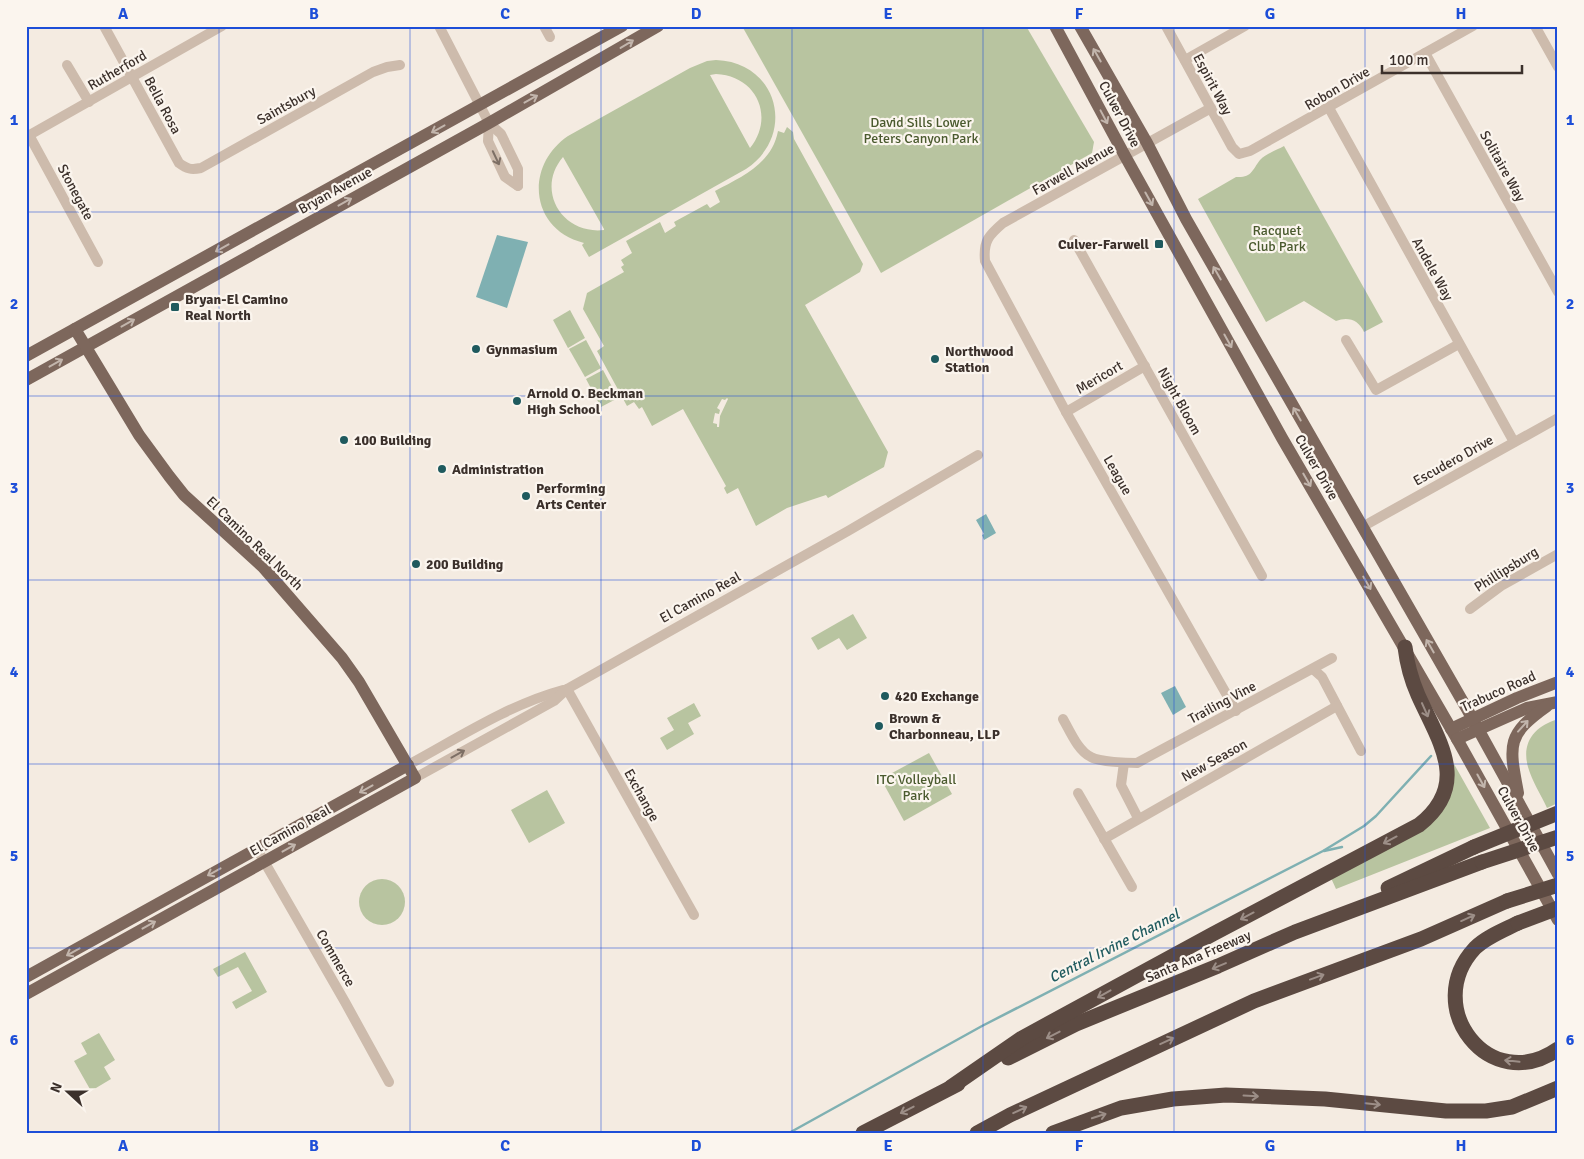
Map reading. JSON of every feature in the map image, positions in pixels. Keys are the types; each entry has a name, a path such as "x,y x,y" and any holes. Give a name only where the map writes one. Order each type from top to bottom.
{"highway":[{"path":"951,1087 1022,1038 1419,825 1429,817 1442,801 1448,771 1446,757 1417,693 1408,667 1405,647"},
{"path":"1295,932 1474,847 1558,813"},
{"name":"Santa Ana Freeway","path":"863,1133 1076,1024 1218,966 1295,932 1482,862 1558,836"},
{"path":"977,1133 1010,1115 1254,1000 1421,939 1507,901 1558,885"},
{"path":"1558,908 1518,923 1476,947 1466,959 1460,972 1455,1000 1461,1024 1468,1037 1478,1048 1497,1059 1517,1062 1533,1060 1549,1056 1558,1049"},
{"path":"1053,1133 1121,1108 1173,1099 1226,1095 1325,1099 1446,1111 1486,1111 1512,1107 1558,1088"}],"main road":[{"name":"Bryan Avenue","path":"26,356 622,26"},
{"name":"Bryan Avenue","path":"26,380 489,123 658,26"},
{"name":"Culver Drive","path":"1055,26 1282,438 1405,647 1558,920"},
{"name":"Culver Drive","path":"1080,26 1147,143 1186,219 1475,724 1558,874"},
{"name":"El Camino Real North","path":"75,329 139,435 184,495 263,567 305,613 342,658 359,682 415,778"},
{"name":"Trabuco Road","path":"1454,734 1475,724 1516,698 1558,682"},
{"name":"Trabuco Road","path":"1475,724 1526,708 1552,704"},
{"path":"1521,805 1512,759 1512,744 1515,736 1526,722 1552,704"},
{"name":"El Camino Real","path":"26,977 408,765"},
{"name":"El Camino Real","path":"26,994 415,778"}],"street":[{"name":"Bella Rosa","path":"104,26 179,163 186,168"},
{"name":"Rutherford","path":"28,136 222,26"},
{"path":"438,26 489,123 501,134 518,169 518,186 505,178 488,141 489,123"},
{"path":"544,26 550,37"},
{"name":"Espirit Way","path":"1166,26 1232,147 1239,154"},
{"path":"1185,60 1245,26"},
{"name":"Robon Drive","path":"1239,154 1250,152 1473,26"},
{"path":"1535,26 1558,67"},
{"name":"Solitaire Way","path":"1425,53 1558,292"},
{"path":"67,65 89,102"},
{"name":"Saintsbury","path":"186,168 192,170 201,168 373,72 400,65"},
{"name":"Farwell Avenue","path":"984,250 989,235 1003,223 1211,108"},
{"name":"Andele Way","path":"1329,108 1514,442"},
{"name":"Stonegate","path":"28,136 98,262"},
{"name":"Night Bloom","path":"1074,240 1262,576"},
{"name":"League","path":"984,250 985,261 1066,412 1236,711"},
{"path":"1346,340 1376,390 1459,344"},
{"name":"Mericort","path":"1066,412 1145,366"},
{"name":"Escudero Drive","path":"1362,527 1558,418"},
{"name":"El Camino Real","path":"415,778 554,700 567,689 848,531 978,455"},
{"name":"Phillipsburg","path":"1470,609 1501,586 1558,554"},
{"name":"Trailing Vine","path":"1063,719 1081,748 1091,758 1137,763 1332,658"},
{"path":"1313,669 1322,677 1361,751"},
{"name":"El Camino Real","path":"408,765 503,714 549,694 567,689"},
{"name":"Exchange","path":"567,689 694,915"},
{"name":"New Season","path":"1104,839 1337,706"},
{"path":"1124,763 1121,786 1138,818"},
{"path":"1078,793 1132,887"},
{"name":"Commerce","path":"257,849 389,1082"}],"green space":[{"name":"David Sills Lower Peters Canyon Park","path":"742,26 1026,26 1094,142 1092,153 881,273"},
{"path":"716,60 737,64 754,73 766,86 773,102 775,120 772,138 762,155 746,169 589,257 582,245 584,243 566,236 553,225 544,211 539,196 539,180 544,164 554,149 568,136 690,68 707,61","holes":["710,75 730,76 742,82 758,100 761,111 761,124 750,148","563,157 604,229 604,230 589,230 576,225 565,218 557,208 553,196 552,183 555,170"]},
{"path":"787,127 793,132 794,139 863,264 860,272 805,305 888,452 884,467 828,498 826,495 787,508 756,526 738,488 727,494 724,488 726,486 683,409 652,426 642,407 639,409 634,402 627,406 597,351 604,346 583,309 587,293 624,272 621,267 624,265 621,260 632,253 626,241 660,222 665,233 676,226 674,222 707,204 710,208 720,202 715,191 754,168 769,152 775,142 778,131 784,133","holes":["722,399 728,399 720,416 719,427 717,427 717,424 713,423 715,413 719,414 720,410 717,408"]},
{"name":"Racquet Club Park","path":"1284,146 1383,322 1364,332 1353,320 1336,321 1304,301 1266,322 1198,199 1236,177 1249,175 1262,158"},
{"path":"570,310 585,338 568,348 553,320"},
{"path":"586,340 601,368 585,377 569,349"},
{"path":"603,370 618,398 601,407 586,379"},
{"path":"853,614 867,638 847,650 839,638 818,650 811,638"},
{"path":"694,703 701,716 688,723 694,734 667,750 660,738 674,730 667,718"},
{"path":"1558,719 1558,803 1547,808 1528,767 1526,750 1532,736 1537,731"},
{"name":"ITC Volleyball Park","path":"929,753 952,794 904,821 881,779"},
{"path":"1454,764 1490,828 1336,889 1331,878 1416,833"},
{"path":"547,790 565,823 529,843 511,810"},
{"path":"377,879 387,879 401,889 405,902 401,915 395,921 387,925 377,925 363,915 359,907 359,897 369,883"},
{"path":"245,952 267,992 236,1009 232,1002 252,991 238,967 218,977 213,969"},
{"path":"99,1033 115,1060 104,1067 111,1079 91,1091 74,1061 87,1054 81,1043"}],"water":[{"path":"497,235 528,242 507,308 476,297"},
{"path":"986,514 996,533 984,540 982,535 984,534 976,520"},
{"path":"1175,686 1186,707 1173,715 1161,693"}],"waterway":[{"name":"Central Irvine Channel","path":"789,1133 982,1026 1323,851 1364,826 1376,816 1431,756"},
{"name":"Central Irvine Channel","path":"1324,851 1342,847"}],"place":[{"name":"Culver-Farwell","path":"1159,244"},
{"name":"Bryan-El Camino Real North","path":"175,307"},
{"name":"Gynmasium","path":"476,349"},
{"name":"Northwood Station","path":"935,359"},
{"name":"Arnold O. Beckman High School","path":"517,401"},
{"name":"100 Building","path":"344,440"},
{"name":"Administration","path":"442,469"},
{"name":"Performing Arts Center","path":"526,496"},
{"name":"200 Building","path":"416,564"},
{"name":"420 Exchange","path":"885,696"},
{"name":"Brown & Charbonneau, LLP","path":"879,726"}]}
